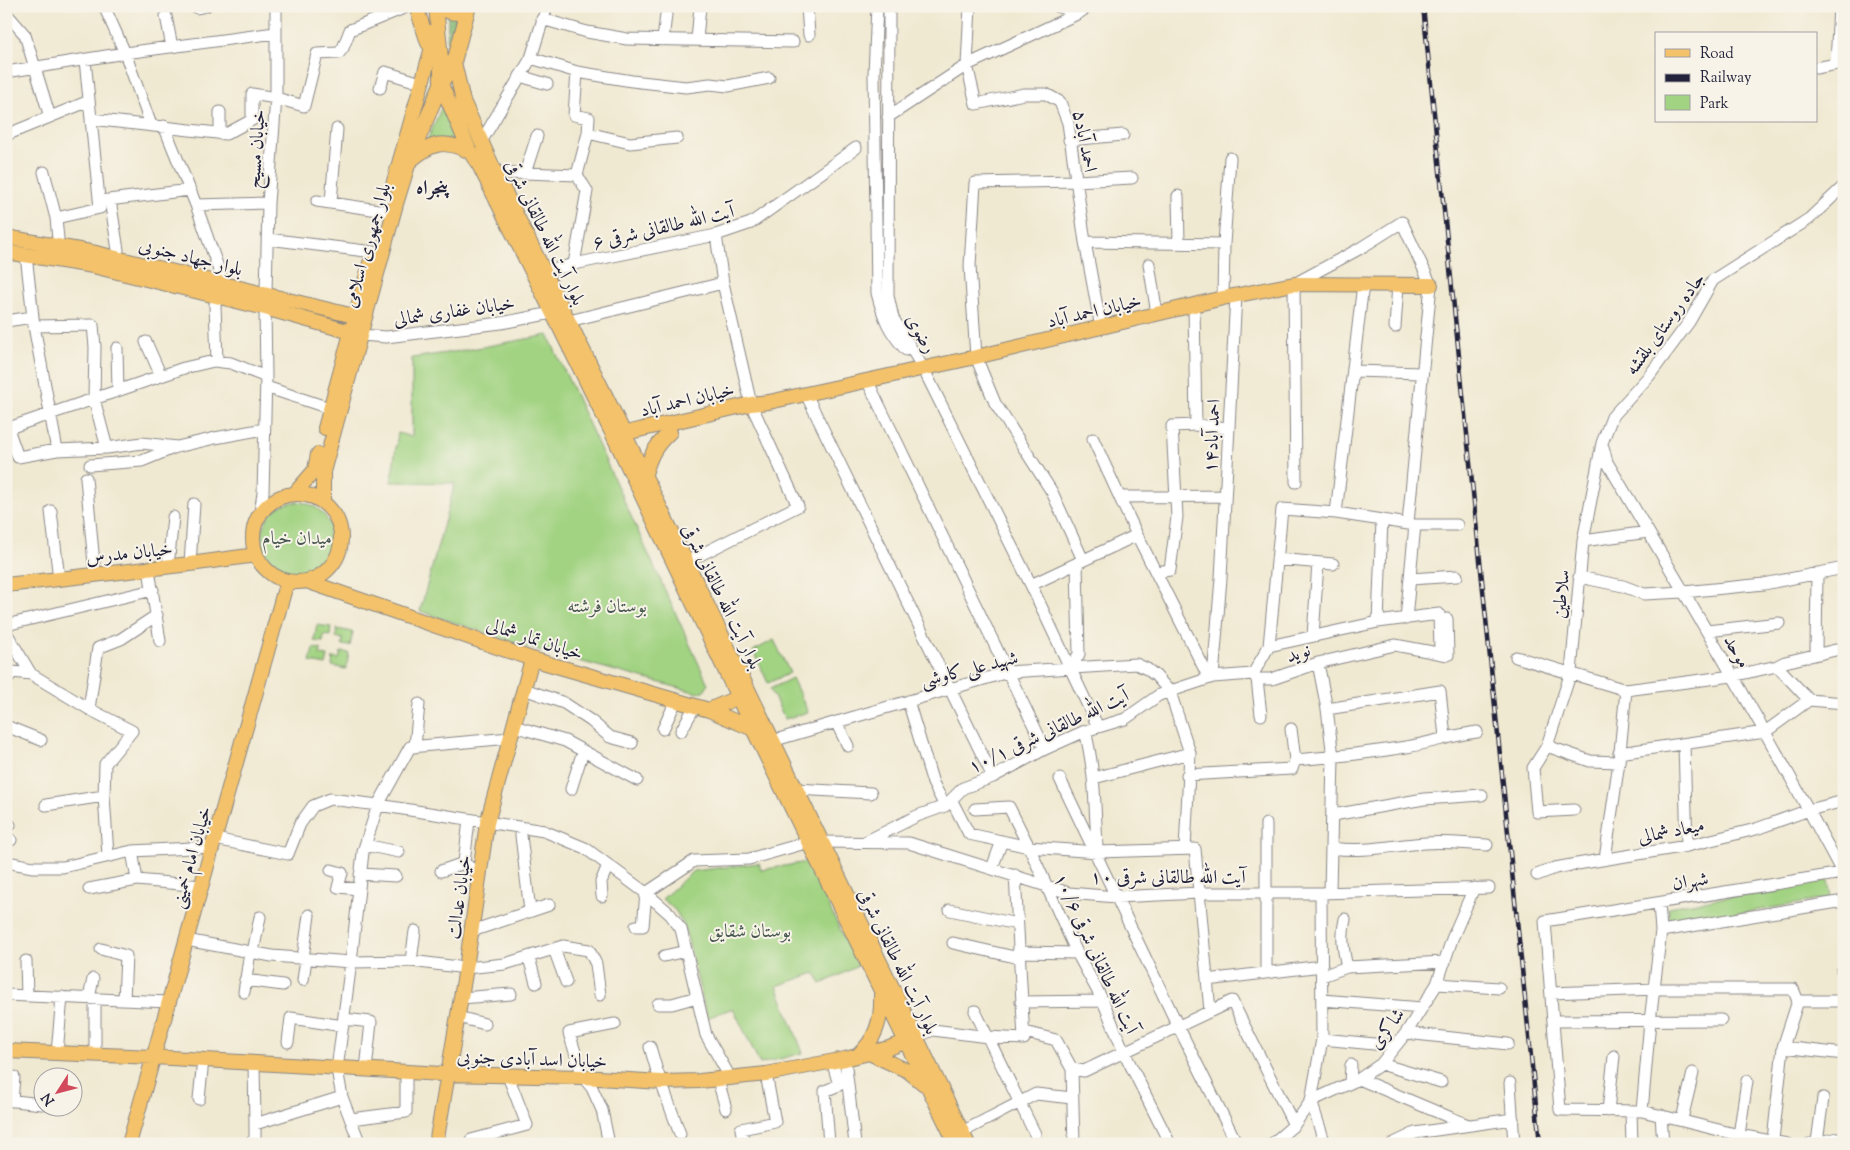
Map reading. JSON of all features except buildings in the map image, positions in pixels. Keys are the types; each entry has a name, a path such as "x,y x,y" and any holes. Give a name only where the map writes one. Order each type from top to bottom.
{"main road":[{"path":"416,6 431,51"},
{"name":"بلوار جمهوری اسلامی","path":"323,501 323,472 374,252 431,51 428,6"},
{"path":"438,6 445,11 454,13 469,8"},
{"path":"438,6 441,84"},
{"name":"بلوار جمهوری اسلامی","path":"359,318 410,162 441,84 454,62 469,8"},
{"name":"بلوار آیت الله طالقانی شرقی","path":"454,62 463,101 481,142 569,321 621,439 743,695 772,741 795,789 815,842 880,990 910,1039 928,1087 962,1140"},
{"name":"بلوار آیت الله طالقانی شرقی","path":"441,84 470,152 479,165 552,313 644,477 686,562 743,695 753,729 815,842 910,1039 962,1140"},
{"path":"410,162 422,150 438,144 455,145 470,152"},
{"name":"بلوار جهاد جنوبی","path":"6,237 95,259 266,294 359,318"},
{"name":"بلوار جهاد جنوبی","path":"6,252 95,259 217,296 356,334"},
{"name":"خیابان احمد آباد","path":"621,439 670,432 769,402 1294,284 1431,285"},
{"path":"332,328 340,322 338,314"},
{"name":"بلوار جمهوری اسلامی","path":"295,493 315,470 330,408 356,334"},
{"name":"خیابان احمد آباد","path":"621,439 753,407"},
{"path":"644,477 657,444 670,432"},
{"path":"295,493 309,495 323,501 333,511 340,525 342,539 339,554 331,567 320,576 306,581 286,581 274,576 263,566 256,555 253,533 260,513 269,502 295,493"},
{"name":"خیابان مدرس","path":"6,585 256,555"},
{"name":"خیابان امام خمینی","path":"130,1144 286,581"},
{"name":"خیابان تمار شمالی","path":"306,581 532,659 709,710 753,729"},
{"name":"خیابان عدالت","path":"436,1144 472,931 487,823 532,659"},
{"path":"709,710 743,695"},
{"path":"844,1059 866,1048 877,1028 881,1007 880,990"},
{"name":"خیابان اسد آبادی جنوبی","path":"6,1051 154,1057 337,1069 583,1077 661,1082 724,1079 766,1074 870,1054 910,1039"},
{"path":"870,1054 908,1071 928,1087"}],"street":[{"path":"104,6 125,53 151,125"},
{"name":"خیابان مسیح","path":"266,294 268,203 276,98 276,6"},
{"path":"91,119 226,134 252,120 252,94 304,106 317,54 339,52 343,48 350,30 410,6"},
{"path":"481,142 531,58 547,6"},
{"path":"663,40 667,6"},
{"path":"698,40 700,6"},
{"path":"807,6 809,35"},
{"name":"رضوی","path":"877,6 874,74 877,293 882,313 891,333 923,368"},
{"name":"رضوی","path":"889,6 888,296 893,318 923,368"},
{"path":"967,65 970,6"},
{"path":"1057,6 1084,10"},
{"path":"1818,68 1840,63 1839,6"},
{"path":"888,117 967,65 1084,10"},
{"path":"6,13 25,35 50,117"},
{"path":"166,16 172,47"},
{"path":"542,19 587,32 627,39 793,42"},
{"path":"6,72 125,53 275,33"},
{"path":"531,58 577,72 632,81 686,86 710,84 728,86 769,78"},
{"path":"85,60 91,119 105,200 118,250"},
{"name":"احمد آباد۵","path":"967,65 976,104 1024,94 1046,94 1060,102 1068,123 1085,242 1101,328"},
{"path":"380,88 385,72 422,83"},
{"path":"574,264 587,192 577,175 588,133 589,118 574,115 577,72"},
{"path":"520,76 548,84"},
{"path":"6,135 89,101"},
{"path":"220,112 220,134"},
{"path":"164,126 196,205 220,273"},
{"path":"331,202 337,130"},
{"path":"588,133 630,143 677,138"},
{"path":"1069,140 1123,135"},
{"path":"525,173 537,136"},
{"name":"آیت الله طالقانی شرقی ۶","path":"545,272 574,264 716,235 751,223 856,148"},
{"name":"احمد آباد۱۴","path":"1211,677 1221,578 1229,428 1230,297 1224,244 1230,158"},
{"path":"44,172 56,218 58,239"},
{"path":"496,174 577,175"},
{"path":"1071,668 1079,654 1080,562 1052,492 995,404 976,357 970,266 975,183 1132,178"},
{"name":"جاده روستای بلقشه","path":"1602,443 1612,418 1649,376 1689,322 1713,280 1809,219 1844,186"},
{"path":"105,200 190,190"},
{"path":"1178,196 1178,243"},
{"path":"56,218 100,208 105,200"},
{"path":"317,201 385,211"},
{"path":"196,205 268,203"},
{"path":"1296,482 1294,284 1359,249 1402,222 1431,285 1422,373 1406,619"},
{"path":"686,562 798,506 753,407 722,283 716,235"},
{"path":"268,239 374,252"},
{"path":"1085,242 1224,244"},
{"path":"26,255 33,321 57,450"},
{"path":"1149,264 1157,314"},
{"path":"569,321 722,283"},
{"path":"1336,513 1363,284"},
{"path":"1395,327 1398,285"},
{"path":"217,296 215,305 217,361"},
{"path":"1194,305 1196,425"},
{"path":"260,513 263,493 266,382 265,308"},
{"name":"خیابان غفاری شمالی","path":"356,334 386,337 501,323 552,313"},
{"path":"6,321 93,325 96,346 94,399 107,448"},
{"path":"146,342 161,376"},
{"path":"117,348 118,391"},
{"path":"177,447 142,443 107,448 57,450 18,457 7,429 184,368 217,361 231,363 266,382 330,408"},
{"path":"923,368 1031,585 1098,727"},
{"path":"1352,371 1422,373"},
{"path":"867,380 1045,749"},
{"path":"806,394 993,777"},
{"path":"1156,572 1170,570 1177,517 1172,426 1196,425 1229,428"},
{"path":"90,464 142,461 177,447 264,429"},
{"path":"1093,439 1137,535 1211,677"},
{"name":"موحد","path":"1602,443 1607,462 1707,631 1809,810 1843,875"},
{"name":"سلاطین","path":"1574,810 1537,812 1533,768 1546,746 1571,672 1583,541 1602,443"},
{"path":"86,478 95,574"},
{"path":"1120,497 1225,496"},
{"path":"190,564 194,504"},
{"path":"1261,715 1255,676 1269,646 1282,509 1336,513 1412,524 1457,525"},
{"path":"52,511 59,578"},
{"path":"168,566 173,517"},
{"path":"1378,622 1382,520"},
{"path":"1583,541 1648,532"},
{"path":"1031,585 1137,535"},
{"path":"1277,559 1333,564"},
{"path":"1313,636 1318,563"},
{"path":"1579,577 1623,586 1644,594 1764,584 1844,568"},
{"path":"149,569 160,641"},
{"path":"1816,654 1817,574"},
{"path":"1410,579 1457,576"},
{"path":"6,625 153,590"},
{"path":"1269,646 1378,622 1439,614 1440,652 1448,655 1448,619"},
{"path":"89,709 98,648 121,639 157,615"},
{"path":"1707,631 1779,623"},
{"path":"6,632 31,674"},
{"name":"نوید","path":"1170,692 1211,677 1255,676 1272,679 1318,663 1395,646 1440,652"},
{"path":"1516,657 1626,690 1732,676 1844,648"},
{"path":"1318,663 1334,757 1332,848 1326,893 1322,971 1322,1039 1311,1101 1325,1144"},
{"name":"شهید علی کاوشی","path":"772,741 1008,672 1136,664 1152,673 1170,692"},
{"path":"1777,666 1809,700"},
{"path":"6,678 12,672 31,674 89,709 132,731 105,764 104,796 108,855"},
{"path":"524,690 564,703 591,721 610,738 632,743"},
{"path":"1605,859 1626,690"},
{"path":"1327,709 1440,691 1444,737"},
{"path":"1170,692 1190,753 1187,775 1190,849 1199,893 1210,1011"},
{"name":"آیت الله طالقانی شرقی ۱۰/۱","path":"864,843 917,816 949,804 963,788 993,777 1045,749 1085,731 1125,719 1159,695 1170,692"},
{"path":"1546,746 1590,761 1619,757 1684,744 1764,732 1809,700 1844,703"},
{"path":"663,729 676,701"},
{"path":"908,702 933,783 969,834 1029,847 1097,852 1190,849"},
{"path":"415,747 419,704"},
{"path":"681,731 695,706"},
{"path":"836,722 848,746"},
{"path":"6,726 41,740"},
{"path":"1187,775 1292,769 1295,760 1290,729"},
{"path":"1085,731 1094,778 1097,852"},
{"path":"360,1144 342,1096 337,1069 351,962 362,852 378,805 410,747 512,732 565,741 637,780"},
{"path":"1295,760 1334,757 1406,747 1444,737 1477,732"},
{"path":"1684,744 1687,846"},
{"path":"571,789 583,751"},
{"path":"1094,778 1190,753"},
{"path":"1060,779 1097,852 1116,896 1236,1144"},
{"path":"795,789 870,792"},
{"path":"1333,815 1424,799 1482,795"},
{"path":"46,805 104,796"},
{"path":"12,863 34,867 63,867 108,855 132,851 214,843 288,854 300,824 313,806 330,799 544,831 585,848 646,893 670,914 681,929 706,1035 724,1079 726,1109"},
{"name":"میعاد شمالی","path":"1537,875 1555,868 1687,846 1756,829 1809,810 1844,801"},
{"name":"آیت الله طالقانی شرقی ۱۰/۶","path":"975,809 1009,807 1077,953 1103,1001 1124,1052 1170,1144"},
{"path":"464,863 469,820"},
{"path":"1266,824 1266,973"},
{"path":"520,828 530,911"},
{"path":"992,868 1002,841"},
{"name":"آیت الله طالقانی شرقی ۱۰","path":"646,893 694,861 748,859 815,842 909,843 1069,893 1116,896 1199,893 1326,893 1489,888"},
{"path":"1332,848 1349,851 1428,842 1487,845"},
{"path":"365,845 399,852"},
{"path":"132,851 136,880"},
{"path":"441,871 464,863"},
{"path":"464,863 480,875"},
{"path":"602,896 601,882 608,865"},
{"path":"331,870 342,873 338,887 359,889"},
{"path":"360,874 396,876"},
{"path":"910,1039 933,1030 988,1037 1024,1039 1015,875"},
{"name":"شهران","path":"1551,993 1544,921 1843,875"},
{"path":"89,889 136,880 201,886"},
{"name":"شاکری","path":"1272,1144 1294,1124 1311,1101 1355,1081 1381,1064 1406,1033 1437,984 1474,888"},
{"path":"636,926 643,926 646,893"},
{"path":"1661,931 1844,901"},
{"path":"1632,1144 1655,989 1661,931 1659,903"},
{"path":"472,931 549,906"},
{"path":"950,910 1017,924"},
{"path":"303,980 309,915"},
{"path":"260,917 244,986 283,985"},
{"path":"1345,919 1342,933 1343,951 1347,967"},
{"path":"411,960 415,931"},
{"path":"186,940 251,952 304,958 351,962 411,960 466,968 505,964 563,946 589,950 596,964 600,995"},
{"path":"953,942 1018,955 1077,953"},
{"path":"101,949 126,956 124,1000"},
{"path":"554,949 566,982"},
{"path":"664,956 686,951"},
{"path":"529,958 536,983"},
{"path":"26,961 27,996"},
{"path":"1207,980 1266,973 1445,962"},
{"path":"93,979 95,1055"},
{"path":"1437,984 1499,988"},
{"path":"1773,1140 1783,1047 1798,1001 1793,989 1655,989 1551,993 1560,1110 1636,1111 1682,1119 1739,1135 1787,1144"},
{"path":"461,998 511,994"},
{"path":"6,995 169,1002"},
{"path":"658,1004 672,1004 697,997"},
{"path":"57,1053 62,998"},
{"path":"1322,1000 1422,1008"},
{"path":"1022,1002 1103,1001"},
{"path":"1072,1069 1084,1071 1232,1001 1294,1124"},
{"path":"1798,1001 1844,1001"},
{"path":"975,1011 1035,1134"},
{"path":"458,1017 484,1024"},
{"path":"288,1042 291,1018 343,1023 371,1022 366,1070"},
{"path":"1553,1022 1721,1020"},
{"path":"610,1144 604,1127 602,1110 592,1088 583,1077 569,1033 615,1024"},
{"path":"1025,1032 1056,1040 1072,1069 1074,1144"},
{"path":"1406,1033 1508,1044"},
{"path":"1322,1039 1395,1046"},
{"path":"650,1047 680,1134"},
{"path":"1783,1047 1844,1054"},
{"path":"1608,1111 1614,1056"},
{"path":"829,1144 824,1091 839,1084 844,1059"},
{"path":"844,1059 855,1144"},
{"path":"199,1099 203,1060"},
{"path":"248,1144 255,1140 254,1063"},
{"path":"1381,1064 1441,1082"},
{"path":"1351,1065 1355,1081 1470,1125"},
{"path":"351,1119 406,1112 406,1072"},
{"path":"1682,1119 1693,1073"},
{"path":"744,1144 741,1129 775,1122 766,1074"},
{"path":"472,1144 471,1140 526,1125 508,1076"},
{"path":"14,1077 9,1100 32,1103"},
{"path":"1739,1135 1747,1081"},
{"path":"1510,1083 1514,1144"},
{"path":"962,1140 1020,1102 1036,1094 1072,1098"},
{"path":"255,1124 342,1096"},
{"path":"1822,1098 1813,1143 1844,1137"},
{"path":"1661,1115 1663,1144"},
{"path":"1392,1144 1470,1125 1512,1119"}],"green space":[{"path":"448,6 462,6 450,61 447,42"},
{"path":"434,69 437,69 439,81 422,116 420,115"},
{"path":"443,104 457,140 426,143"},
{"name":"بوستان فرشته","path":"548,335 708,684 704,691 698,693 527,647 420,611 455,483 391,482 398,433 412,437 412,358"},
{"name":"میدان خیام","path":"297,502 316,508 326,518 332,537 326,556 316,566 297,572 278,566 268,556 262,537 268,518 278,508"},
{"path":"317,625 331,627 330,636 324,635 323,642 314,641"},
{"path":"337,629 353,632 350,646 342,645 343,639 336,637"},
{"path":"774,640 790,673 768,683 753,651"},
{"path":"313,648 321,649 320,655 328,656 326,665 310,662"},
{"path":"341,652 349,653 346,669 332,666 333,658 339,659"},
{"path":"792,678 808,712 785,719 770,689"},
{"name":"بوستان شقایق","path":"807,862 858,966 821,984 815,973 777,986 803,1053 760,1064 733,1008 707,1018 684,925 675,910 662,899 693,871 759,863 761,870"},
{"path":"1828,880 1831,898 1671,925 1668,907"}],"railway":[{"path":"1423,6 1540,1144"}],"district":[{"name":"پنجراه","path":"432,187"}]}
